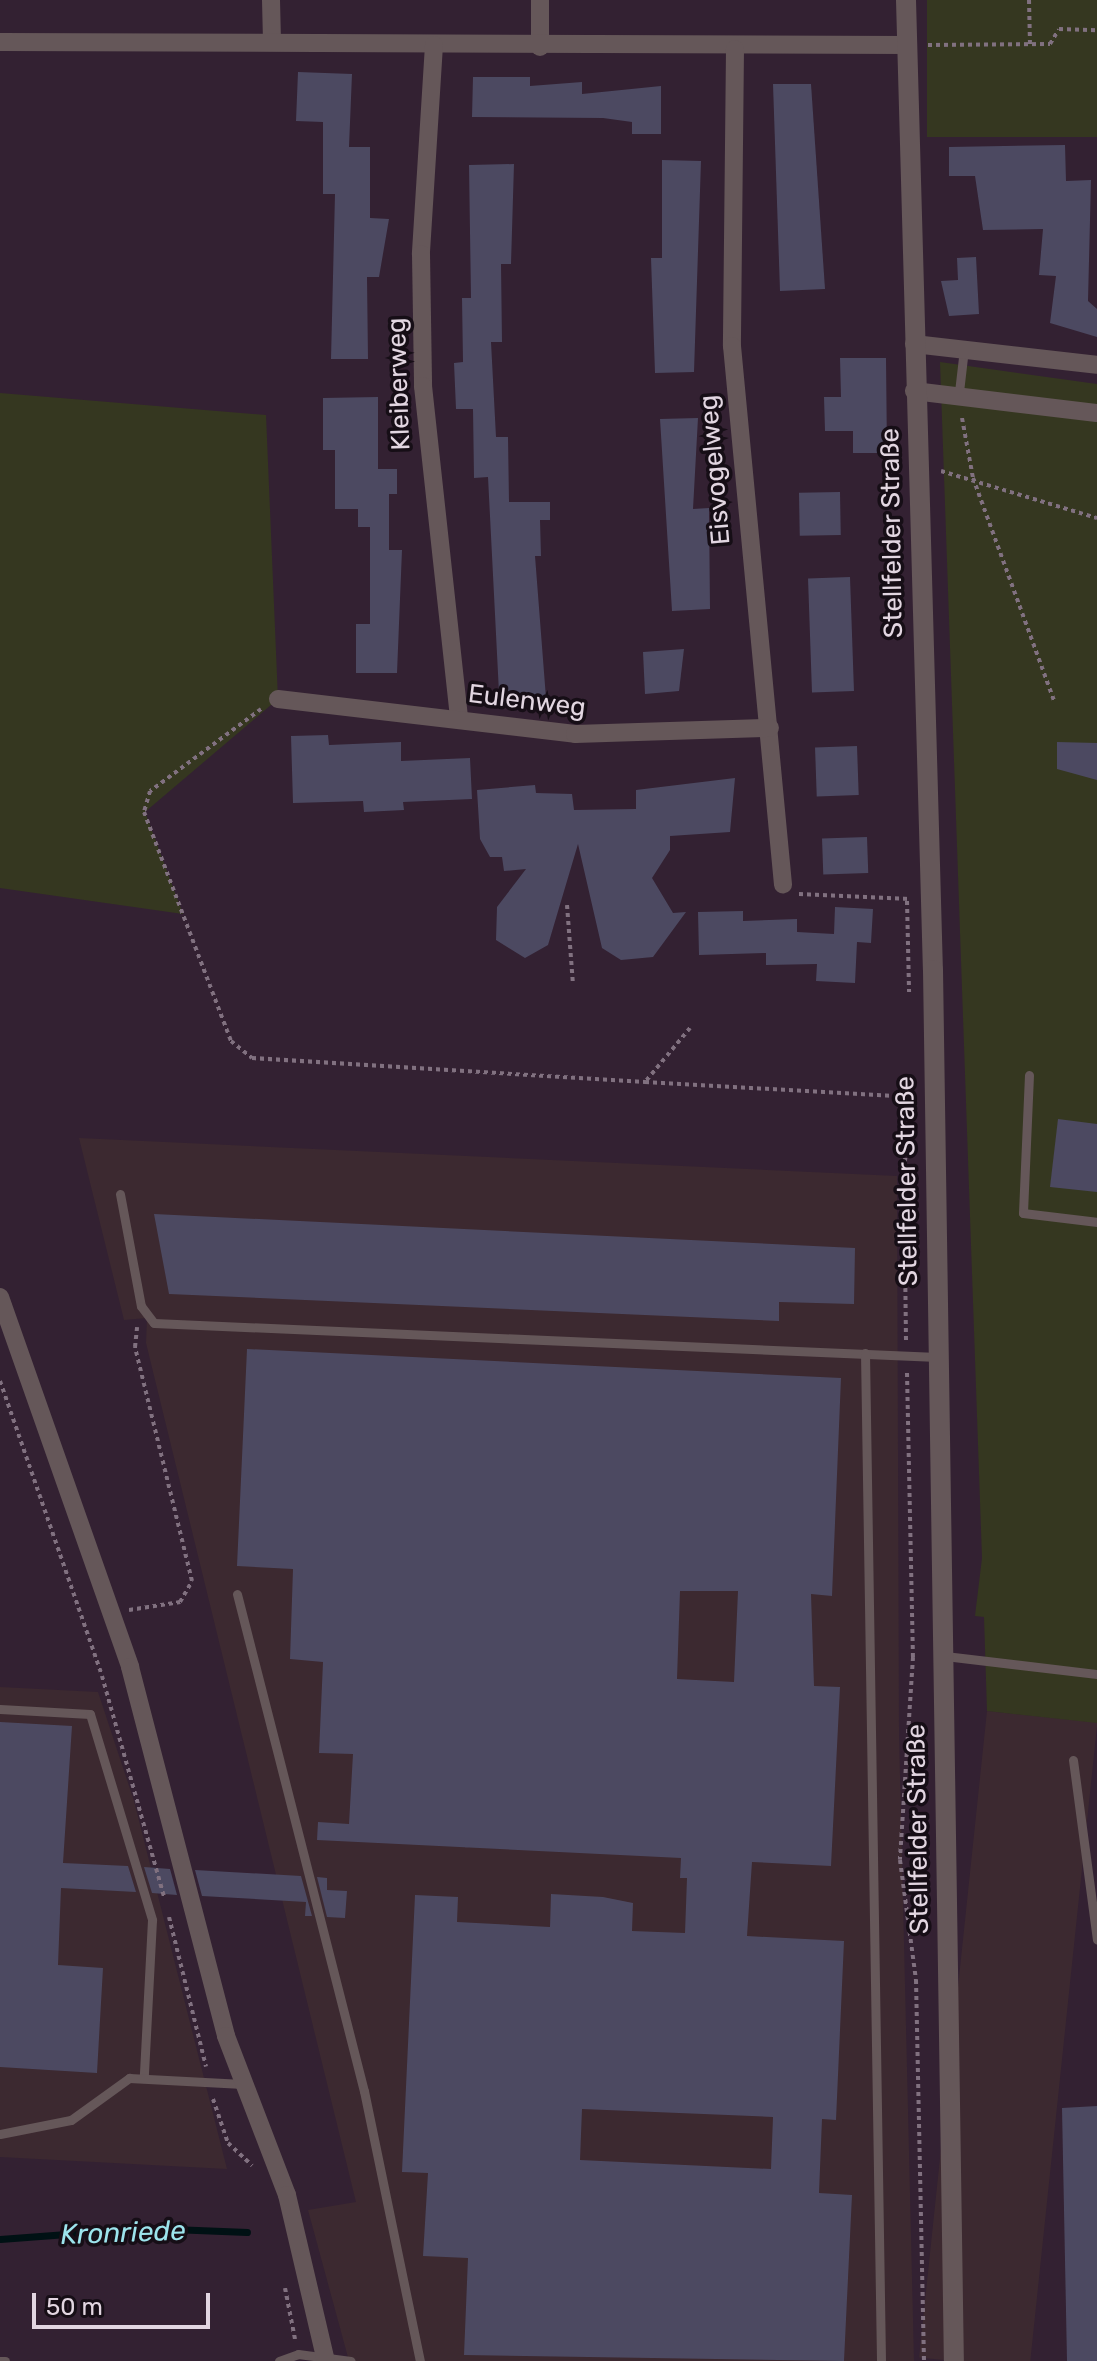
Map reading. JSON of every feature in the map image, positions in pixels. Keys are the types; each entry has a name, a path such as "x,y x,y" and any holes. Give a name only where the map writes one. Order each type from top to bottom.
{"street":[{"path":"271,0 272,42"},
{"path":"540,0 540,47"},
{"name":"Stellfelder Straße","path":"906,0 928,899 921,1097 937,1357 954,2361"},
{"path":"0,42 272,42 735,49 908,45"},
{"name":"Kleiberweg","path":"434,45 422,222 423,386 459,719"},
{"name":"Eisvogelweg","path":"735,49 732,346 743,519 770,728 783,885"},
{"path":"914,344 1097,365"},
{"path":"914,391 959,392 1097,413"},
{"name":"Eulenweg","path":"278,699 642,737 770,728"},
{"path":"0,1297 113,1614 243,2084 287,2195 326,2361"}],"lane":[{"path":"959,392 964,349"},
{"path":"1029,1075 1023,1213 1097,1222"},
{"path":"120,1194 147,1317 154,1323 937,1357"},
{"path":"865,1353 881,2361"},
{"path":"237,1594 364,2091 420,2361"},
{"path":"941,1656 1097,1674"},
{"path":"0,1709 90,1714 152,1920 144,2075"},
{"path":"1073,1760 1097,1939"},
{"path":"0,2134 71,2120 105,2090 144,2075 243,2084"},
{"path":"279,2361 298,2354 326,2361 351,2361"}],"path":[{"path":"1029,0 1030,44"},
{"path":"908,45 1050,44 1059,29 1097,30"},
{"path":"959,392 973,478 1054,701"},
{"path":"915,465 973,478 1097,518"},
{"path":"278,699 150,791 144,812 231,1041 252,1058 921,1097"},
{"path":"783,885 792,894 928,899"},
{"path":"907,899 909,997"},
{"path":"567,905 573,984"},
{"path":"645,1082 690,1028"},
{"path":"911,1082 921,1097 904,1170 913,1657 900,1860 916,1980 924,2361"},
{"path":"113,1614 180,1602 192,1581 135,1347 137,1325 147,1317"},
{"path":"0,1381 84,1623"}],"shaded area":[{"path":"79,1138 897,1176 899,1734 914,2361 349,2361 308,2210 356,2202 146,1343 147,1318 124,1320"},
{"path":"0,1687 98,1692 134,1801 227,2169 0,2157"},
{"path":"987,1711 1097,1723 1030,2361 953,2361 919,2357"}],"green space":[{"path":"927,0 1097,0 1097,137 927,137"},
{"path":"940,362 1097,384 1097,1723 987,1711 984,1617 975,1616 982,1558"},
{"path":"0,393 266,415 278,699 145,812 183,914 0,888"}],"building":[{"path":"298,72 352,74 349,147 370,147 370,218 389,219 379,277 367,277 368,359 331,359 335,194 323,194 323,122 296,121"},
{"path":"473,77 530,77 530,86 582,82 582,94 661,86 661,134 632,134 632,122 603,118 472,117"},
{"path":"773,84 811,84 825,289 780,291"},
{"path":"1065,145 1066,181 1091,180 1088,301 1097,309 1097,337 1050,323 1056,276 1039,275 1043,229 983,230 975,176 949,176 949,147"},
{"path":"662,160 701,161 694,372 655,373 651,258 662,258"},
{"path":"514,164 511,264 501,264 502,342 491,342 496,437 508,437 509,502 550,502 550,520 540,520 541,556 535,556 546,698 513,699 513,692 499,693 488,477 474,478 473,409 456,409 454,363 463,362 462,298 471,298 469,165"},
{"path":"976,257 979,314 949,316 941,281 958,280 957,258"},
{"path":"840,358 886,358 887,453 853,453 853,431 825,431 824,397 841,397"},
{"path":"378,397 378,469 397,469 397,494 389,494 389,550 402,550 397,673 356,673 356,624 370,624 370,527 358,527 358,509 335,509 335,450 323,450 323,398"},
{"path":"698,418 693,509 709,508 710,609 672,611 660,419"},
{"path":"840,492 841,535 800,536 799,493"},
{"path":"850,577 854,691 812,692 808,578"},
{"path":"684,649 679,691 645,694 643,652"},
{"path":"328,735 329,745 401,742 401,761 470,758 472,799 403,802 404,810 364,812 363,801 293,803 291,736"},
{"path":"1057,742 1097,743 1097,780 1057,769"},
{"path":"857,746 859,795 817,796 815,747"},
{"path":"735,778 730,832 670,836 670,850 652,878 673,913 686,912 653,957 621,960 602,948 578,844 548,945 525,958 496,940 497,907 526,869 504,871 502,857 490,857 480,839 477,790 535,785 536,793 572,794 574,810 636,809 636,790"},
{"path":"867,837 868,873 823,875 822,839"},
{"path":"835,907 873,909 871,943 857,942 855,983 816,981 817,964 766,965 766,953 699,955 698,912 743,911 743,921 797,919 797,932 834,934"},
{"path":"1058,1119 1097,1124 1097,1192 1050,1187"},
{"path":"154,1214 855,1248 854,1304 779,1302 779,1321 169,1294"},
{"path":"247,1349 841,1378 832,1596 811,1594 814,1686 840,1687 831,1866 752,1862 747,1936 844,1941 836,2120 822,2119 819,2193 852,2195 844,2361 464,2355 468,2258 423,2256 428,2173 402,2172 415,1895 458,1897 457,1922 550,1927 551,1894 603,1897 633,1903 632,1931 685,1933 687,1878 680,1878 681,1858 317,1840 318,1822 349,1824 353,1754 319,1753 323,1662 290,1659 293,1569 237,1566","holes":["680,1591 738,1591 734,1682 677,1679","582,2109 773,2117 771,2169 580,2160"]},
{"path":"0,1722 72,1726 63,1863 128,1866 136,1892 61,1888 58,1965 103,1968 97,2073 0,2067"},
{"path":"144,1867 170,1869 177,1895 152,1893"},
{"path":"195,1870 301,1876 312,1916 305,1916 306,1902 202,1896"},
{"path":"317,1877 327,1878 327,1890 347,1891 345,1918 327,1917"},
{"path":"1097,2106 1097,2361 1067,2361 1062,2108"}],"waterway":[{"name":"Kronriede","path":"0,2239 147,2228 247,2232"}]}
